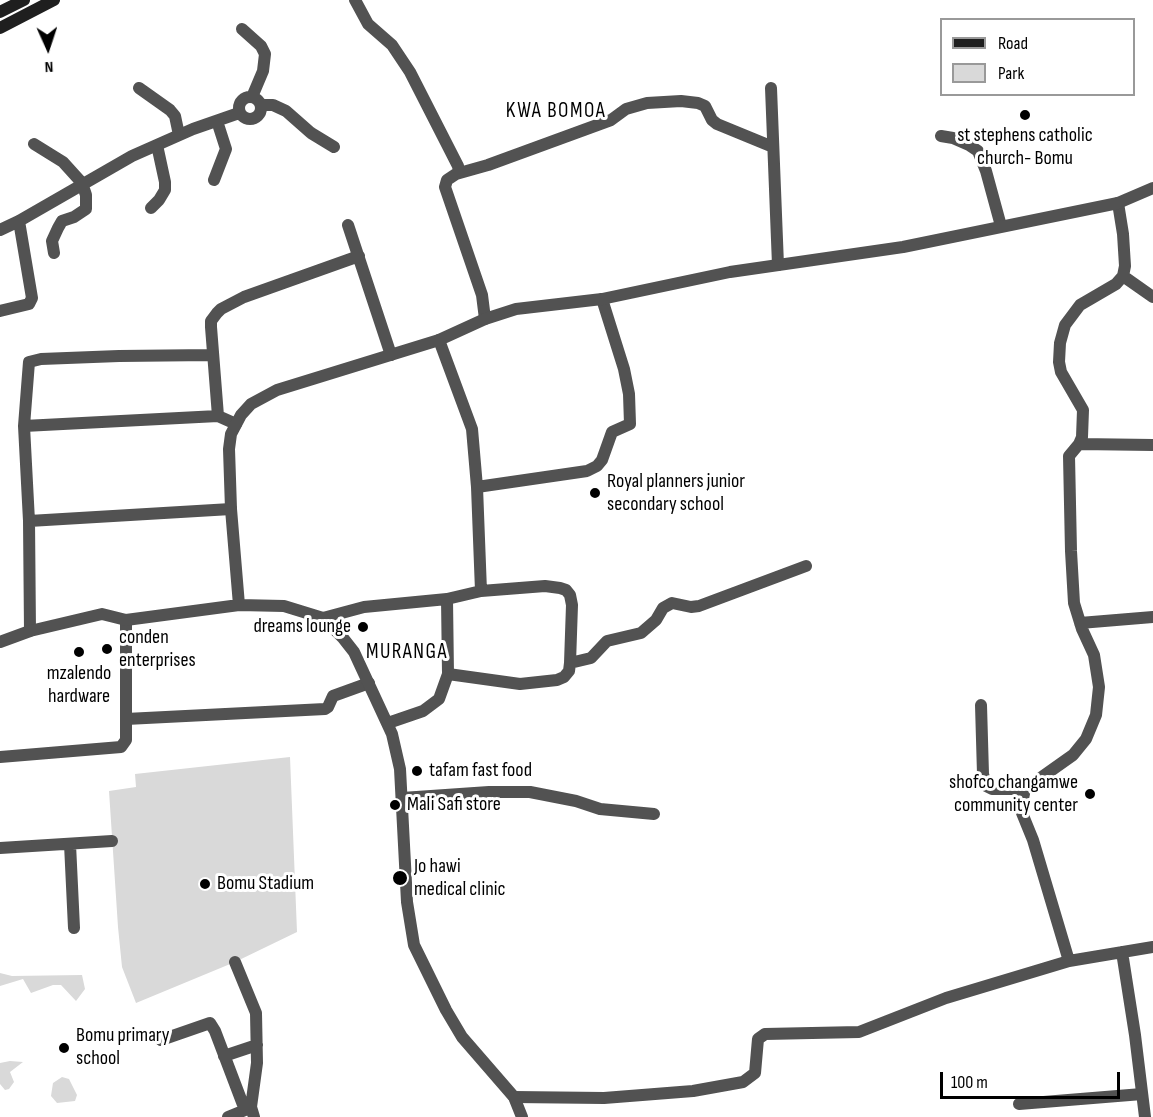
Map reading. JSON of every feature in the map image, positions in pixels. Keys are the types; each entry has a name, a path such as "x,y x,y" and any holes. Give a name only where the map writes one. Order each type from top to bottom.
{"main road":[{"path":"0,12 24,0"},
{"path":"0,28 54,0"}],"street":[{"path":"355,0 368,24 392,45 418,85 458,166 459,170 456,174"},
{"path":"242,28 261,46 265,54 256,101 260,113 254,118 245,118 239,113 238,106 242,99 256,101 273,105 286,111 311,133 334,147"},
{"path":"139,88 170,110 175,116 179,135"},
{"path":"771,88 778,265"},
{"path":"485,319 482,295 445,187 447,180 456,174 488,165 611,120 626,109 647,103 681,101 698,103 707,108 712,120 717,124 773,147"},
{"path":"0,230 123,160 179,135 239,113"},
{"path":"214,180 226,149 217,121"},
{"path":"941,136 953,138 978,151 1001,226"},
{"path":"34,144 63,162 82,183 86,195 86,209 62,221 52,241 54,252"},
{"path":"151,208 165,189 157,145"},
{"path":"239,605 231,509 229,449 231,435 236,424 252,404 277,390 439,340 485,319 532,306 602,299 730,272 903,247 1118,203 1153,188"},
{"path":"981,705 983,774 986,786 992,789 1025,789 1073,755 1086,739 1096,715 1099,687 1094,656 1074,603 1069,456 1079,444 1083,428 1083,410 1061,372 1059,362 1060,343 1065,325 1080,305 1116,284 1123,276 1124,234 1118,203"},
{"path":"0,311 28,304 32,298 19,221"},
{"path":"348,225 391,354"},
{"path":"218,416 212,355 212,321 221,309 244,297 359,256"},
{"path":"1123,276 1153,297"},
{"path":"477,487 587,471 597,466 602,460 612,432 630,424 629,394 624,369 602,299"},
{"path":"439,340 472,429 481,591"},
{"path":"30,632 29,521 24,426 28,363 32,360 212,355"},
{"path":"24,426 218,416 236,424"},
{"path":"1079,444 1153,445"},
{"path":"29,521 231,509"},
{"path":"570,663 591,657 607,640 640,633 656,620 663,608 672,603 691,607 699,606 806,566"},
{"path":"323,618 380,604 447,599 481,591 544,586 566,590 570,595 572,605 570,663 569,671 564,677 557,680 520,684 448,674"},
{"path":"388,723 423,711 439,699 448,674 447,599"},
{"path":"0,642 102,614 126,620 239,605 284,606 323,618 349,645 388,723 397,751 402,798 407,902 414,945 446,1011 462,1036 514,1097 522,1117"},
{"path":"1080,623 1153,617"},
{"path":"0,757 121,747 126,740 126,620"},
{"path":"126,718 325,709 333,696 369,683"},
{"path":"1025,789 1022,813 1033,840 1069,961"},
{"path":"402,798 489,792 530,792 559,797 600,809 654,814"},
{"path":"0,848 112,841"},
{"path":"70,844 75,928"},
{"path":"514,1097 604,1098 693,1091 743,1082 755,1073 758,1039 765,1034 859,1032 946,998 1069,961 1153,947"},
{"path":"1122,952 1145,1117"},
{"path":"235,962 256,1013 257,1064 250,1111"},
{"path":"161,1040 210,1023 250,1111"},
{"path":"224,1056 257,1044"},
{"path":"1019,1104 1143,1094"},
{"path":"228,1117 250,1111"}],"green space":[{"name":"Bomu Stadium","path":"290,757 297,932 235,962 136,1003 122,967 109,791 136,787 135,774"},
{"path":"0,973 12,976 82,975 85,989 76,1001 61,985 53,985 31,993 23,979 0,986"},
{"path":"23,1062 10,1072 14,1082 9,1089 5,1090 0,1084 0,1063"},
{"path":"62,1077 69,1079 77,1095 75,1101 57,1103 51,1096 53,1083"}],"place":[{"name":"st stephens catholic church- Bomu","path":"1025,115"},
{"name":"Royal planners junior secondary school","path":"595,493"},
{"name":"dreams lounge","path":"363,627"},
{"name":"conden enterprises","path":"107,649"},
{"name":"mzalendo hardware","path":"79,652"},
{"name":"tafam fast food","path":"417,771"},
{"name":"shofco changamwe community center","path":"1090,794"},
{"name":"Mali Safi store","path":"395,805"},
{"name":"Jo hawi medical clinic","path":"400,878"},
{"name":"Bomu Stadium","path":"205,884"},
{"name":"Bomu primary school","path":"64,1048"}],"district":[{"name":"KWA BOMOA","path":"556,112"},
{"name":"MURANGA","path":"407,653"}]}
